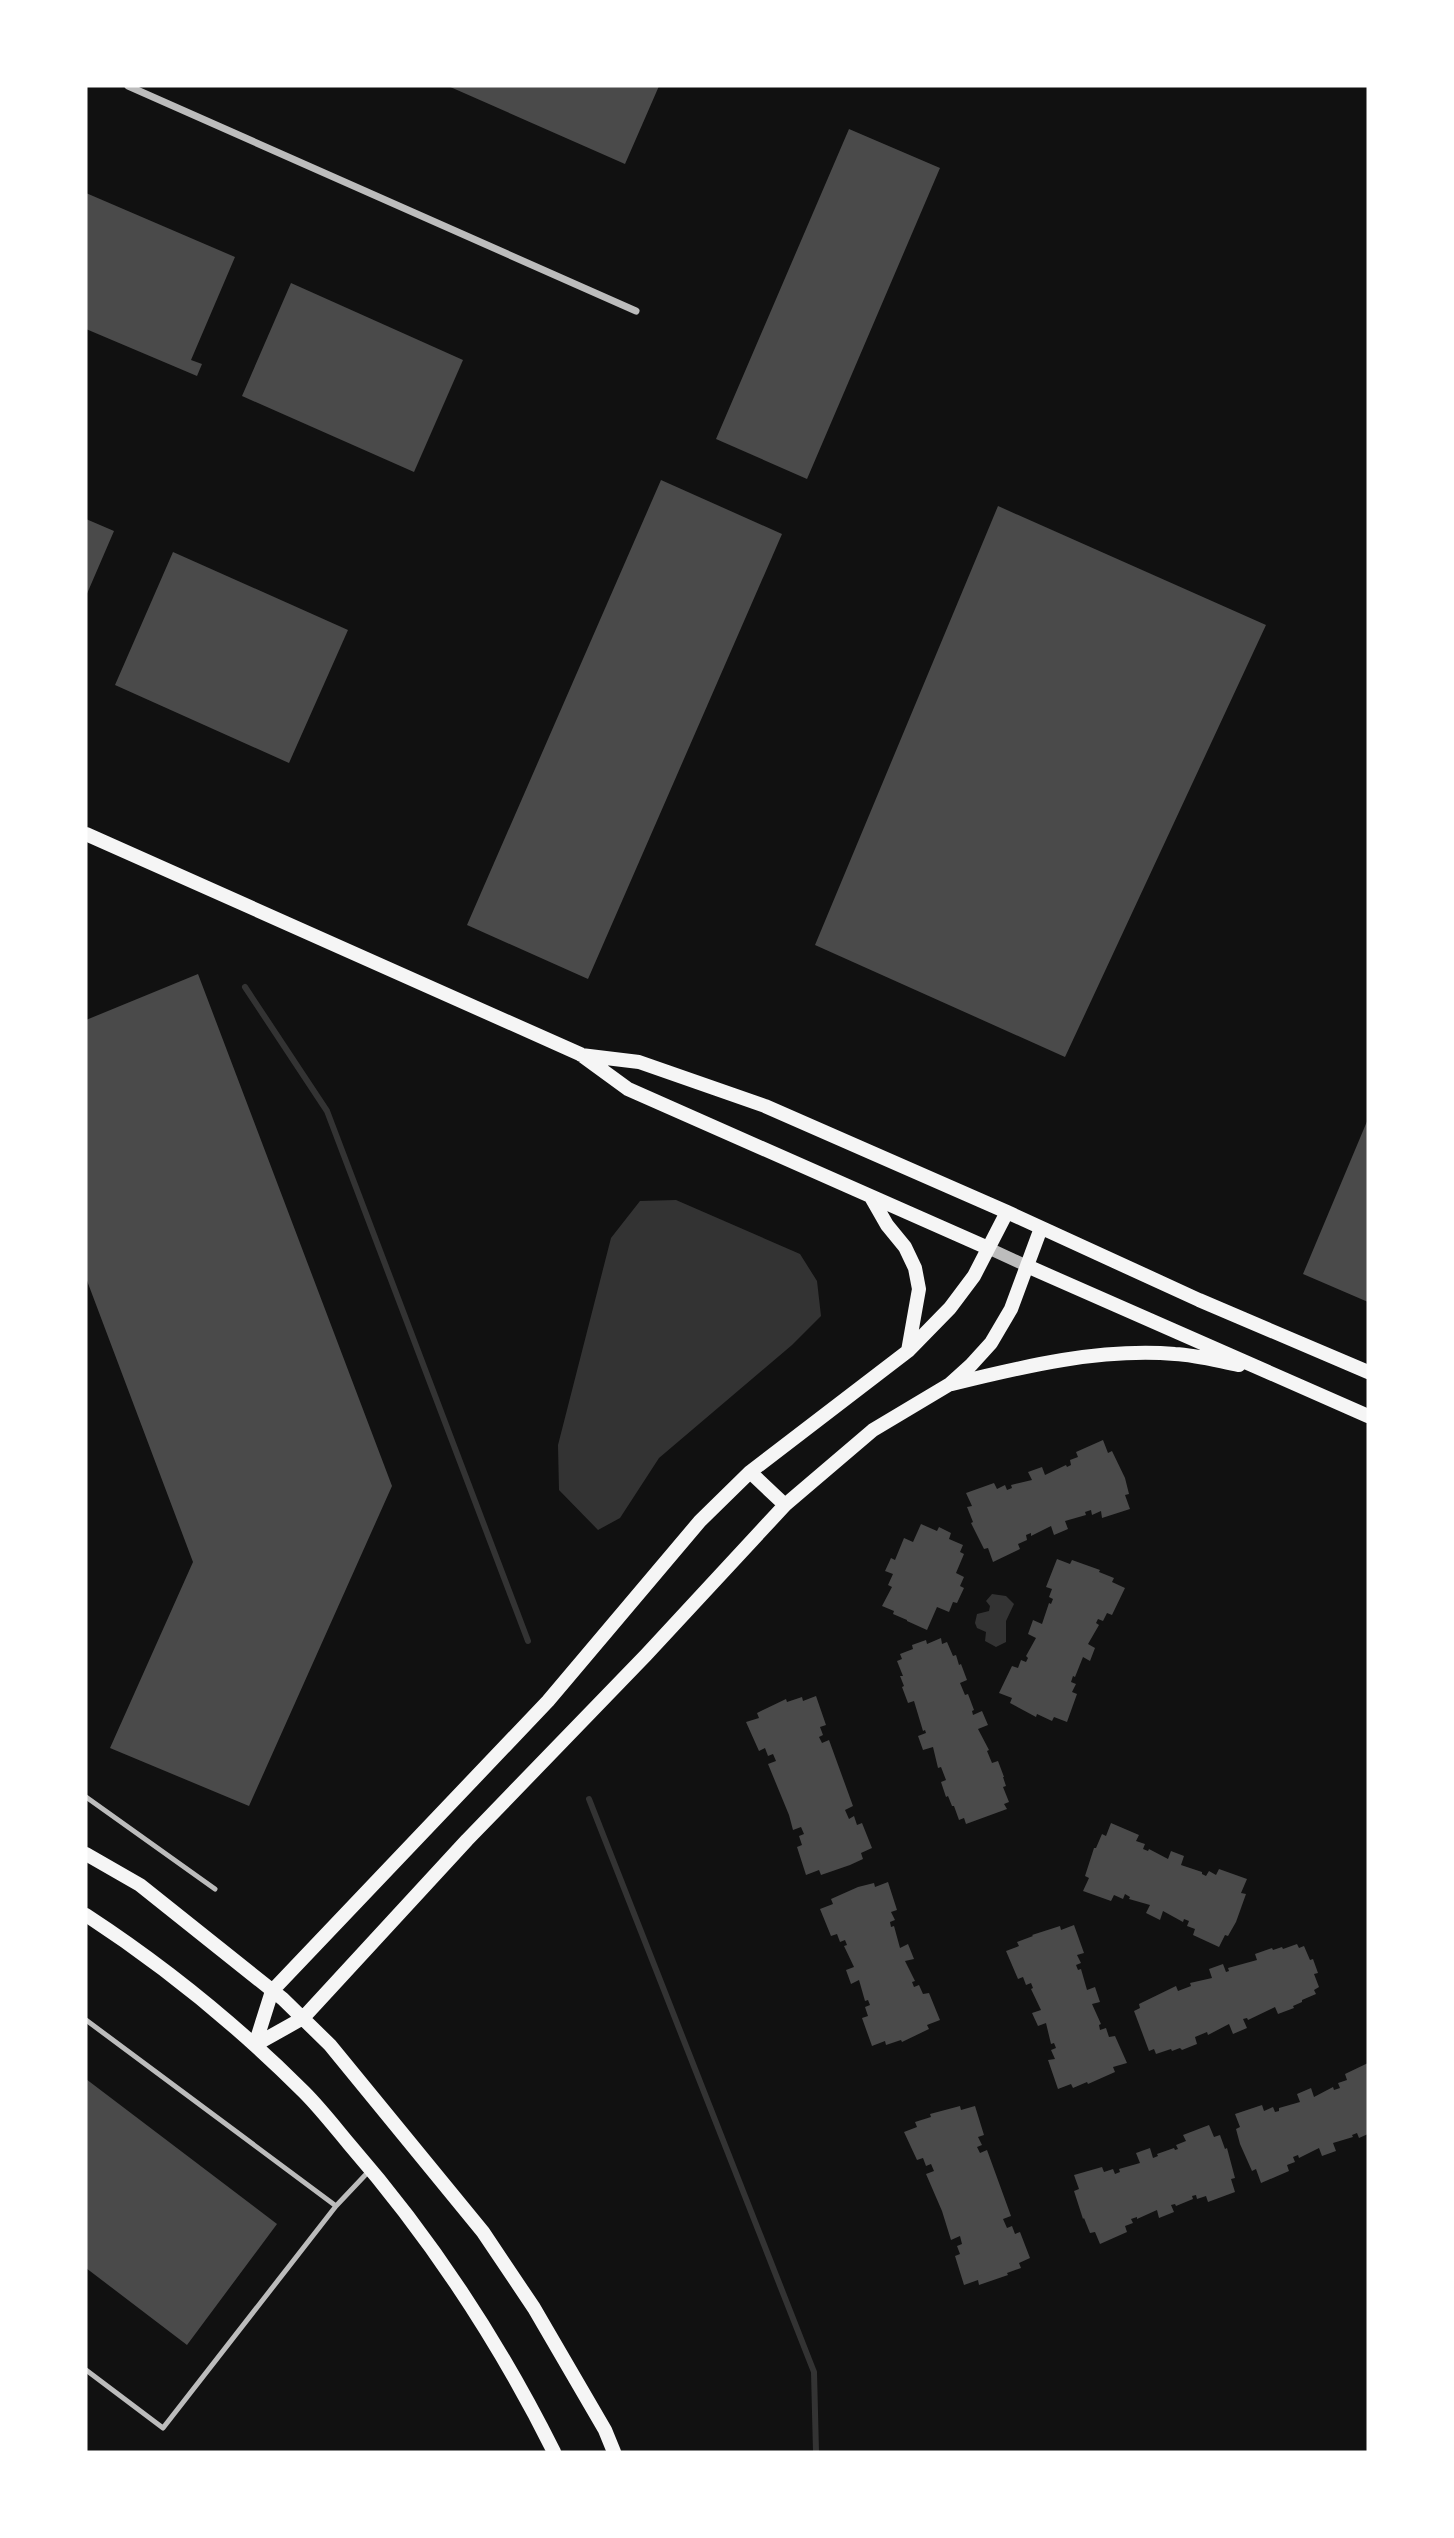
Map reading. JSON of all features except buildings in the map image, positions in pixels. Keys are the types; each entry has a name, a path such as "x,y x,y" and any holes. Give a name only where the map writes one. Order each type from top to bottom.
{"main road":[{"path":"86,834 580,1054 628,1089 988,1248"},
{"path":"580,1054 639,1062 765,1106 1199,1300 1368,1372"},
{"path":"871,1197 887,1226 905,1247 915,1268 919,1289 908,1351"},
{"path":"255,2045 272,1990 548,1701 699,1521 750,1472 908,1351 950,1308 974,1276 1007,1212"},
{"path":"255,2045 303,2018 467,1840 646,1655 785,1505 873,1430 950,1384 991,1343 1011,1309 1041,1228"},
{"path":"1027,1266 1368,1416"},
{"path":"950,1384 1069,1358 1112,1355 1175,1354 1264,1370"},
{"path":"750,1472 785,1505"},
{"path":"86,1854 140,1885 272,1990 330,2045 483,2232 534,2308 605,2430 614,2452"},
{"path":"86,1915 200,1998 306,2094 371,2169 428,2242 499,2354 554,2452"}],"street":[{"path":"128,86 636,311"},
{"path":"988,1248 1027,1266"}],"lane":[{"path":"86,1797 215,1889"},
{"path":"86,2020 336,2206"},
{"path":"86,2370 163,2428 336,2206 371,2169"}],"shaded area":[{"path":"676,1200 800,1254 817,1281 821,1316 792,1345 659,1458 620,1518 598,1530 559,1490 558,1445 611,1238 640,1201"},
{"path":"992,1594 1006,1596 1014,1604 1006,1621 1006,1642 996,1647 985,1641 986,1632 977,1628 975,1623 977,1614 989,1611 990,1606 986,1601"}],"waterway":[{"path":"245,987 327,1111 528,1641"},
{"path":"589,1799 814,2372 816,2452"}]}
